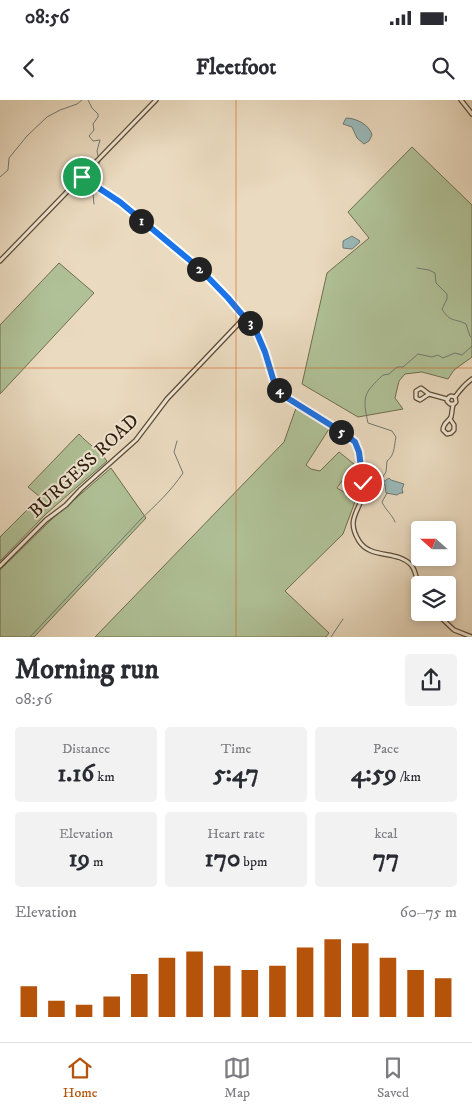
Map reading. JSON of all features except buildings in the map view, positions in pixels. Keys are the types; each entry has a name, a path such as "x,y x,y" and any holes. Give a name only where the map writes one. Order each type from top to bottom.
{"street":[{"path":"0,260 156,100"},
{"path":"461,100 472,114"},
{"path":"82,177 115,198 199,268 245,317 260,339 272,378 279,390 289,399 345,434 356,445 359,452 364,488 353,518 358,538 363,546 370,551 397,556 406,561 416,576"},
{"name":"BURGESS ROAD","path":"0,566 46,520 66,505 136,440 167,399 245,317"},
{"path":"450,419 454,425 454,430 447,434 443,427 450,419 453,405 456,402 455,397 466,383 472,379"},
{"path":"429,394 448,399 451,396 455,397"},
{"path":"448,399 448,402 453,405"},
{"path":"445,621 454,630 472,637"}],"green space":[{"path":"412,147 472,205 472,357 454,370 448,379 422,372 405,374 399,381 395,398 403,409 358,417 302,384 327,273 369,238 348,212"},
{"path":"59,263 94,293 0,394 0,325"},
{"path":"296,408 329,429 306,465 311,469 320,471 339,452 354,464 337,488 356,499 343,534 285,591 329,633 326,637 95,637 284,442"},
{"path":"79,434 107,461 47,513 0,561 0,537 40,497 28,487"},
{"path":"111,468 146,518 34,637 0,637 0,570 53,518"}],"water":[{"path":"346,118 366,125 372,135 369,141 364,144 357,138 352,127 343,124"},
{"path":"352,236 360,241 359,243 352,249 343,248 343,241"},
{"path":"389,478 404,484 403,493 397,495 386,493 383,482"}],"waterway":[{"path":"0,177 8,170 9,158 27,136 47,117 82,100"},
{"path":"88,100 98,114 93,124 94,130 89,136 93,141 100,140 97,151 98,156"},
{"path":"97,185 101,159"},
{"path":"94,204 93,193 95,188"},
{"path":"417,268 435,273 436,283 447,294 447,299 442,309 450,318 466,324 472,338"},
{"path":"384,481 382,478 386,472 387,461 393,453 396,437 392,431 368,423 365,407 368,391 383,375 389,374 397,367 403,367 418,354 432,357 438,355 443,358 455,353 462,355 472,346"},
{"path":"30,637 178,480 183,473 174,452 177,441"},
{"path":"387,493 382,502 395,522"},
{"path":"331,637 343,619"}],"route":[{"path":"82,177 120,202 218,286 256,331 268,360 272,378 279,390 289,399 355,442 359,452 363,483"}]}
